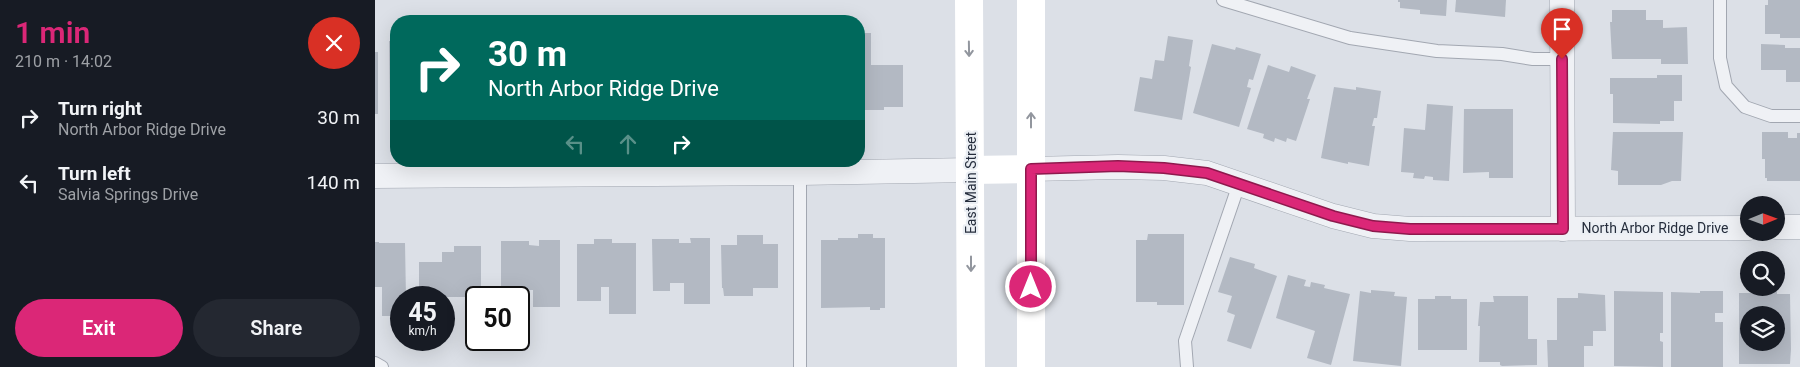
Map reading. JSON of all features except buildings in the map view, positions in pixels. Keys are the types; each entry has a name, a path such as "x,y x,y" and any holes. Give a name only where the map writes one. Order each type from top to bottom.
{"main road":[{"name":"East Main Street","path":"969,0 971,367"},
{"path":"1031,0 1031,367"},
{"path":"971,170 1031,169"}],"street":[{"path":"1562,0 1563,229"},
{"name":"North Arbor Ridge Drive","path":"1031,169 1118,166 1164,168 1207,173 1333,216 1373,226 1410,229 1740,228"},
{"path":"375,176 971,170"},
{"path":"1785,227 1800,227"}],"lane":[{"path":"1223,0 1350,38 1437,51 1502,54 1533,59 1562,59"},
{"path":"1720,0 1721,58 1727,86 1745,107 1771,116 1800,116"},
{"path":"800,173 800,367"},
{"path":"1187,367 1185,341 1239,184"},
{"path":"375,363 382,367"}],"route":[{"path":"1031,287 1031,169 1118,166 1164,168 1207,173 1333,216 1373,226 1410,229 1563,229 1562,59"}]}
